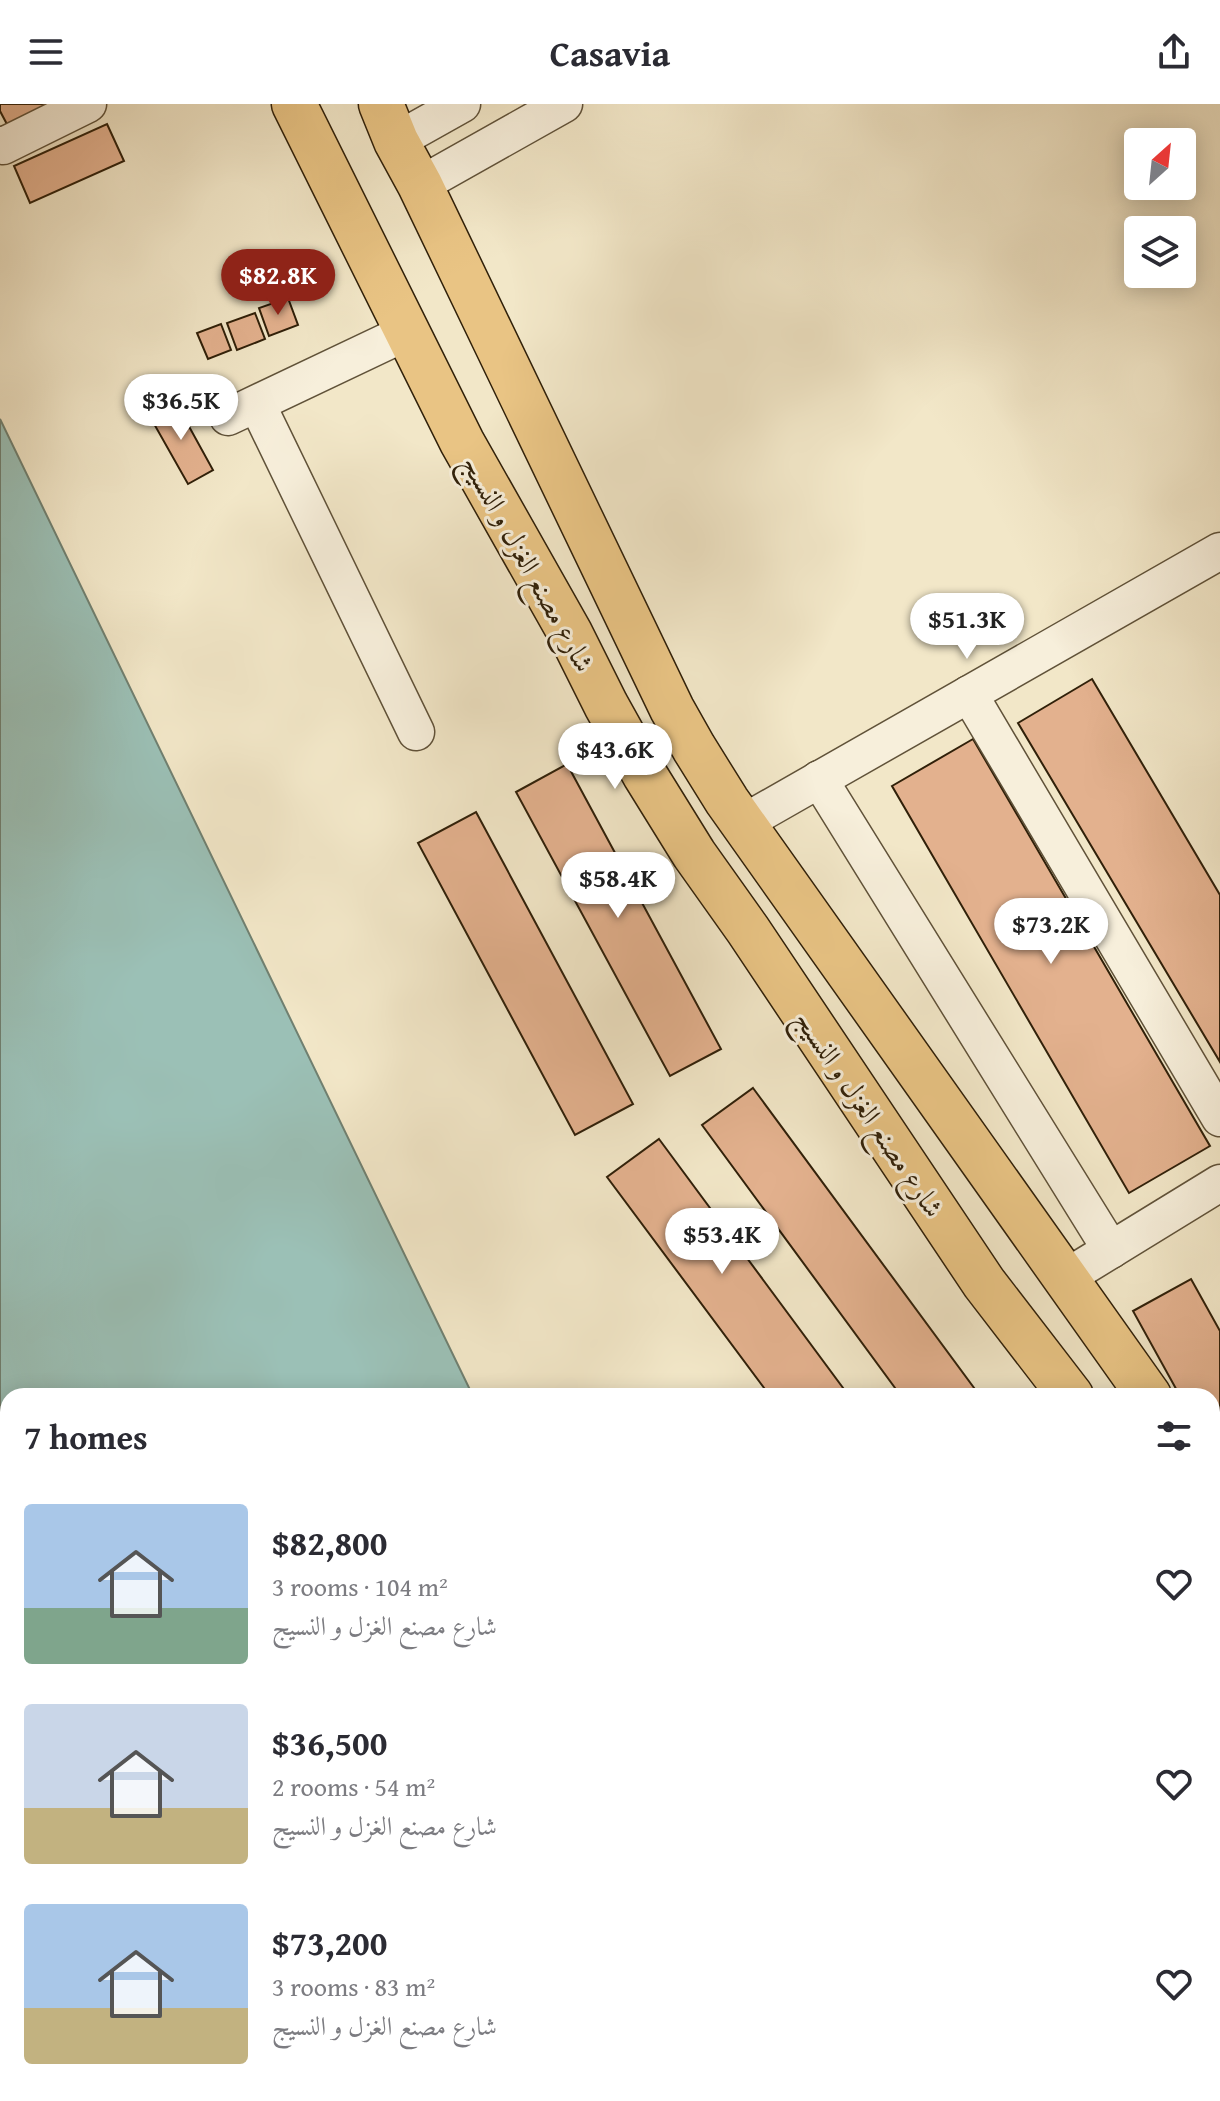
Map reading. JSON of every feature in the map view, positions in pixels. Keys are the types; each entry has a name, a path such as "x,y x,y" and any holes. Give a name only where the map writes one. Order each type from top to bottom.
{"main road":[{"name":"شارع مصنع الغزل و النسيج","path":"294,104 462,442 653,788 694,854 984,1283 1065,1388"},
{"path":"389,123 672,709 694,748 743,823 1143,1388"}],"street":[{"path":"389,123 462,104"},
{"path":"420,185 564,104"},
{"path":"0,145 72,107"},
{"path":"407,332 243,410 416,732"},
{"path":"743,823 1218,557"},
{"path":"969,694 1220,1118"},
{"path":"819,779 1111,1250"},
{"path":"1065,1278 1220,1183"}],"water":[{"path":"0,419 469,1388 0,1388"}],"building":[{"path":"0,104 51,104 9,128 0,111"},
{"path":"107,124 124,161 30,203 14,166"},
{"path":"288,298 298,325 269,336 259,308"},
{"path":"255,313 265,339 237,350 227,323"},
{"path":"221,324 231,350 208,359 197,333"},
{"path":"175,401 213,470 188,484 149,415"},
{"path":"1092,679 1220,895 1220,1062 1018,723"},
{"path":"973,739 1210,1146 1129,1193 892,786"},
{"path":"567,764 721,1049 670,1076 516,792"},
{"path":"476,812 633,1104 575,1135 418,843"},
{"path":"753,1088 974,1388 895,1388 702,1125"},
{"path":"659,1139 843,1388 764,1388 607,1177"},
{"path":"1191,1279 1220,1331 1220,1388 1176,1388 1133,1311"}]}
